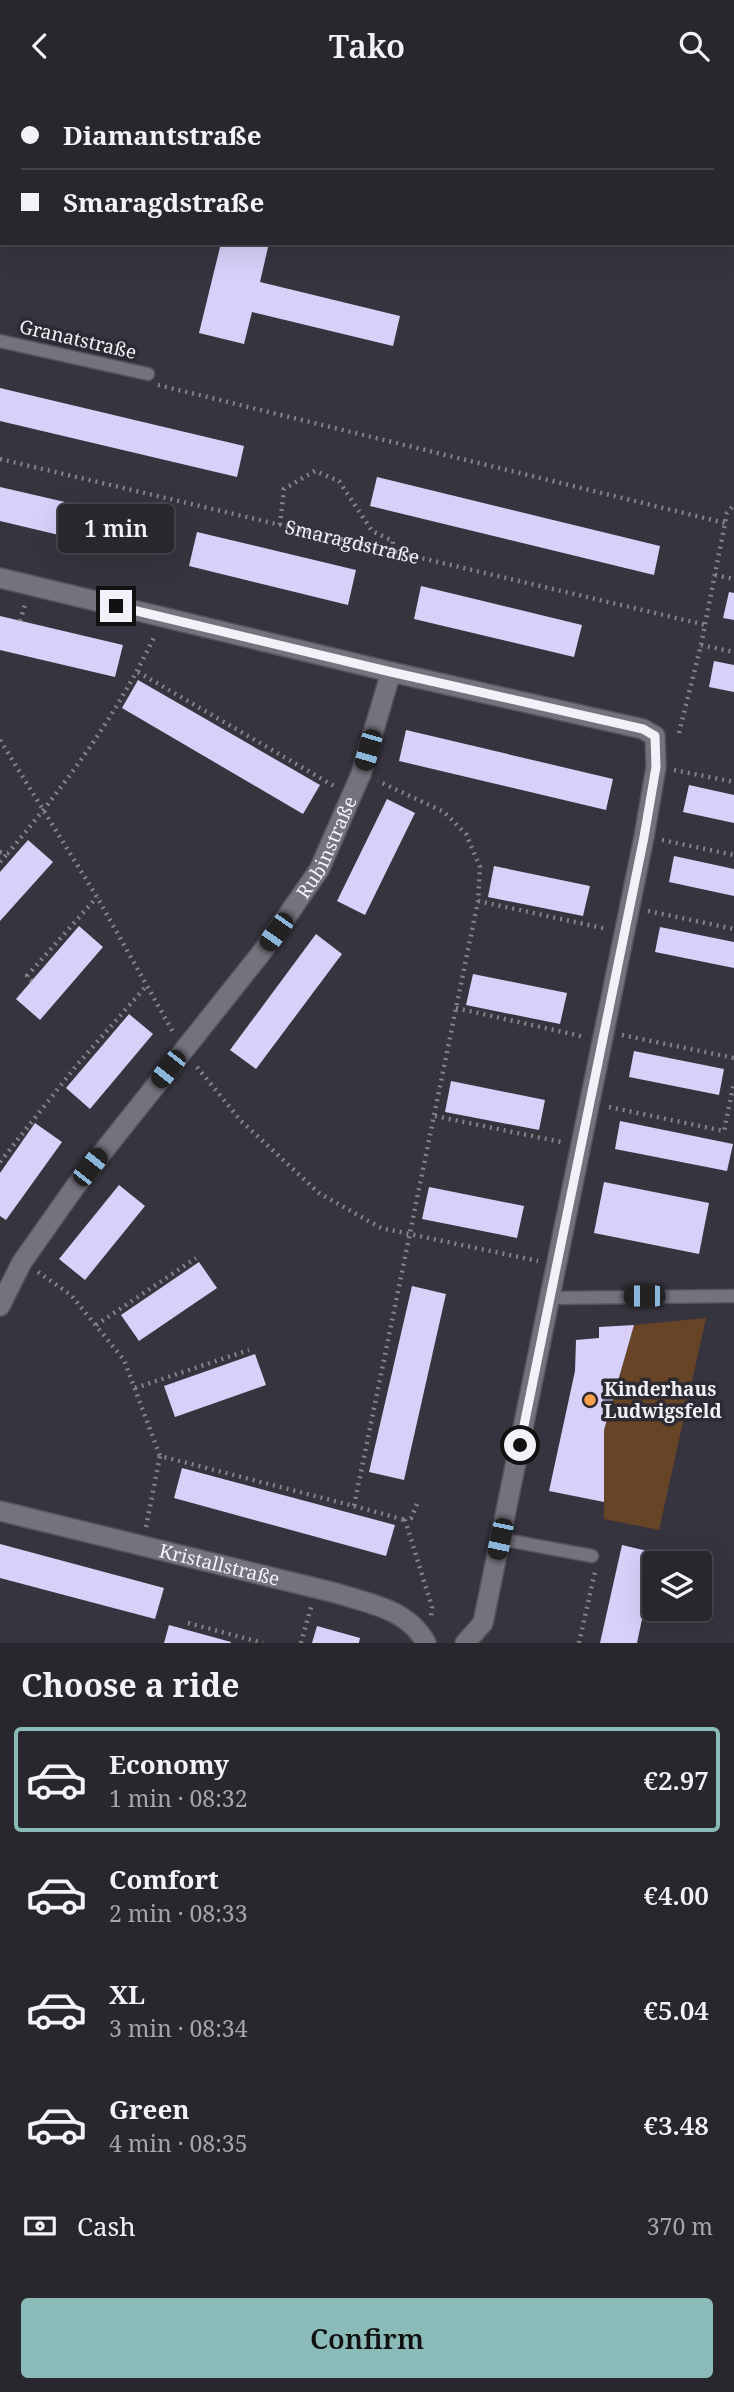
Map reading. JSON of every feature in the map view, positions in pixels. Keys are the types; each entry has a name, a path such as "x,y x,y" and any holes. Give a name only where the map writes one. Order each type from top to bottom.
{"street":[{"path":"0,578 391,672 643,729 655,736 656,767 644,837 483,1623 465,1643"},
{"name":"Rubinstraße","path":"0,1307 22,1262 75,1187 262,952 319,870 361,774 391,672"},
{"name":"Kristallstraße","path":"0,1511 316,1588 387,1609 408,1619 426,1643"}],"lane":[{"name":"Granatstraße","path":"0,341 148,374"},
{"path":"551,1298 734,1296"},
{"path":"500,1539 592,1556"}],"path":[{"path":"148,374 153,384 725,523"},
{"name":"Smaragdstraße","path":"0,459 706,625"},
{"path":"280,525 284,489 315,471 339,481 372,531 393,541 392,551"},
{"path":"679,733 702,645 727,513 734,505 734,496"},
{"path":"715,575 734,579"},
{"path":"20,621 26,602"},
{"path":"0,862 44,810 138,672 164,617"},
{"path":"702,645 734,652"},
{"path":"138,672 351,796"},
{"path":"0,740 97,897 183,1050 241,1121 319,1193 381,1228 556,1264"},
{"path":"656,767 734,782"},
{"path":"354,1506 478,901 480,867 466,834 444,812 361,774"},
{"path":"644,837 734,855"},
{"path":"0,852 8,853"},
{"path":"32,981 27,976 97,897"},
{"path":"478,901 625,933"},
{"path":"630,908 734,929"},
{"path":"0,1162 76,1066 147,985"},
{"path":"456,1009 734,1058"},
{"path":"590,1103 724,1131 734,1082"},
{"path":"435,1116 581,1147"},
{"path":"96,1325 196,1258"},
{"path":"22,1262 71,1295 124,1360 160,1456 142,1547"},
{"path":"135,1388 249,1350"},
{"path":"160,1456 405,1520 411,1518 417,1503"},
{"path":"405,1520 432,1608 430,1619"},
{"path":"579,1643 595,1569 592,1556"},
{"path":"301,1643 316,1588"},
{"path":"188,1623 263,1643"}],"shaded area":[{"path":"706,1318 659,1530 604,1519 604,1430 634,1325"}],"building":[{"path":"221,245 269,245 260,282 400,316 393,346 252,312 244,344 199,333"},
{"path":"0,388 244,446 237,477 0,421"},
{"path":"377,477 660,546 654,575 370,506"},
{"path":"0,487 130,517 122,550 0,521"},
{"path":"197,532 356,570 348,605 189,566"},
{"path":"421,586 582,625 574,657 414,619"},
{"path":"729,592 734,593 734,620 723,618"},
{"path":"0,616 123,645 115,677 0,650"},
{"path":"714,661 734,665 734,692 709,687"},
{"path":"138,680 320,785 303,814 122,708"},
{"path":"406,730 613,779 606,810 399,761"},
{"path":"689,785 734,795 734,823 683,812"},
{"path":"387,799 415,813 365,915 337,901"},
{"path":"28,840 53,862 0,921 0,872"},
{"path":"674,856 734,869 734,896 669,882"},
{"path":"494,866 590,886 583,916 488,897"},
{"path":"79,926 103,947 40,1020 16,999"},
{"path":"660,927 734,942 734,968 655,952"},
{"path":"316,934 342,954 256,1069 230,1050"},
{"path":"473,974 567,993 560,1024 466,1005"},
{"path":"129,1014 153,1034 90,1109 66,1088"},
{"path":"634,1051 724,1069 719,1095 629,1077"},
{"path":"451,1081 545,1100 539,1130 445,1112"},
{"path":"620,1121 733,1144 727,1171 615,1149"},
{"path":"35,1123 62,1142 6,1220 0,1216 0,1173"},
{"path":"604,1182 709,1203 699,1254 594,1233"},
{"path":"119,1185 145,1206 85,1280 59,1259"},
{"path":"429,1187 524,1206 517,1238 422,1219"},
{"path":"199,1262 217,1288 139,1341 121,1315"},
{"path":"412,1286 446,1294 404,1480 369,1472"},
{"name":"Kinderhaus Ludwigsfeld","path":"634,1325 604,1430 604,1502 549,1491 575,1371 576,1340 599,1338 599,1327"},
{"path":"255,1354 266,1385 175,1417 164,1386"},
{"path":"182,1468 395,1525 386,1556 174,1498"},
{"path":"0,1544 164,1588 155,1619 0,1578"},
{"path":"622,1545 648,1551 642,1551 642,1619 637,1643 600,1643"},
{"path":"169,1625 231,1642 231,1643 164,1643"},
{"path":"317,1626 360,1638 359,1643 312,1643"}],"place":[{"name":"Kinderhaus Ludwigsfeld","path":"590,1400"}],"route":[{"path":"116,606 643,729 655,736 656,767 644,837 520,1445"}]}
